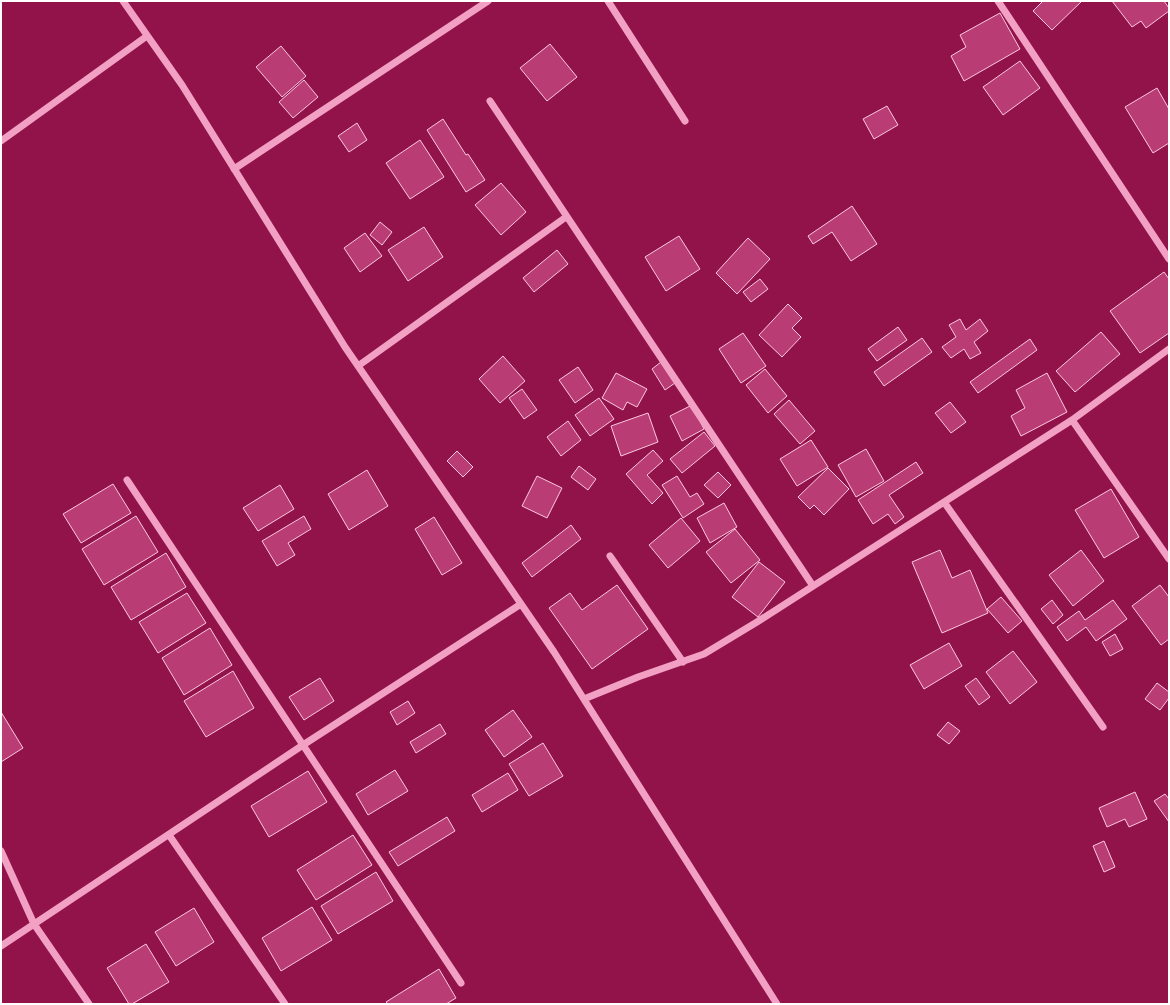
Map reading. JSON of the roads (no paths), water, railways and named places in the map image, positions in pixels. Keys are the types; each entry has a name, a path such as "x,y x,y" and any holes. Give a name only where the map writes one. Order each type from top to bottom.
{"street":[{"path":"122,1 182,85 358,366 521,604 584,699 777,1004"},
{"path":"234,169 488,1"},
{"path":"608,1 685,121"},
{"path":"998,1 1169,259"},
{"path":"1,141 147,36"},
{"path":"490,101 813,586"},
{"path":"358,366 566,217"},
{"path":"584,699 638,677 704,654 757,622 1072,420 1169,350"},
{"path":"1072,420 1169,558"},
{"path":"127,480 461,984"},
{"path":"944,502 1104,727"},
{"path":"610,556 683,662"},
{"path":"1,946 303,745 521,604"},
{"path":"169,835 285,1004"},
{"path":"1,851 34,924 89,1004"}]}
